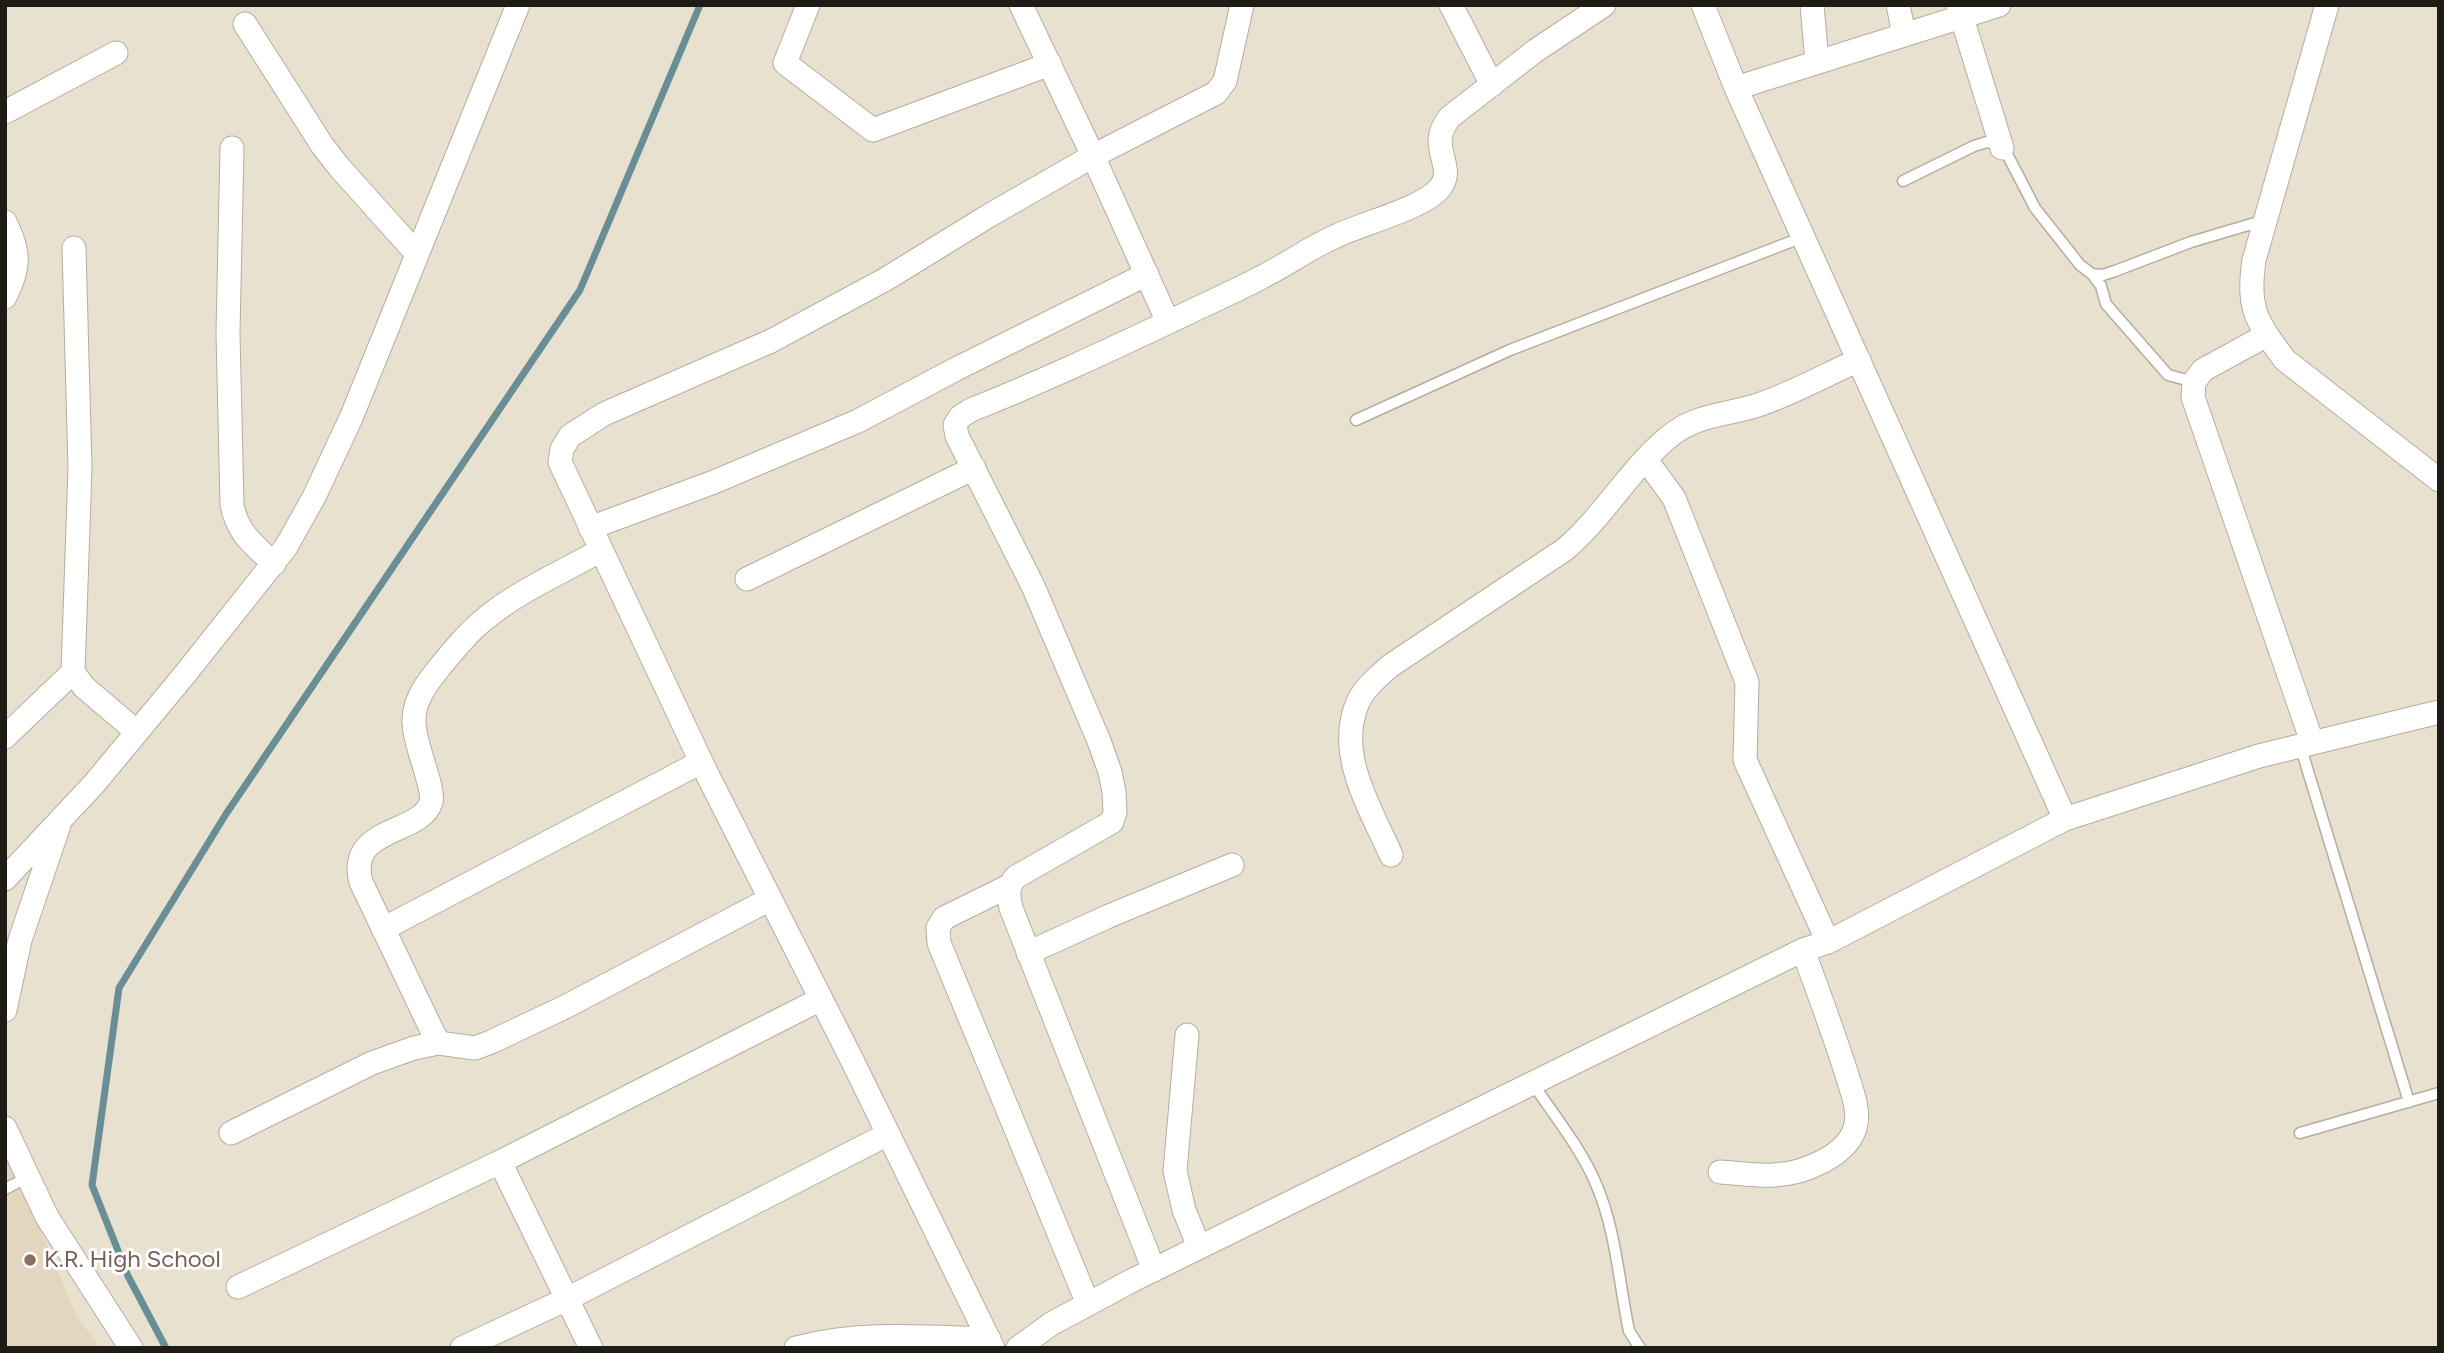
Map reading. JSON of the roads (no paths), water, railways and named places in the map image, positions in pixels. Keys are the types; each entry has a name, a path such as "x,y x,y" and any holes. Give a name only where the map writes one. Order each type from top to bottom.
{"street":[{"path":"5,879 137,732 286,547 351,418 518,5"},
{"path":"807,5 785,62 873,130 1050,64"},
{"path":"1021,5 1168,322"},
{"path":"991,1343 701,762 560,462 562,449 570,436 604,414 771,341 886,279 1093,156 1216,93 1225,81 1242,5"},
{"path":"1451,5 1492,85"},
{"path":"1088,1304 939,943 938,928 944,918 1009,886 1016,877 1112,822 1115,812 1114,792 1099,741 1033,586 957,436 955,425 960,417 971,410 1048,380 1262,277 1351,229 1403,210 1437,192 1446,175 1438,136 1441,127 1450,117 1535,51 1604,5"},
{"path":"1703,5 1736,88 2065,819"},
{"path":"1812,5 1817,62"},
{"path":"1898,5 1904,34"},
{"path":"1736,88 1904,34 1960,11 1999,5"},
{"path":"2327,5 2254,260 2250,288 2253,308 2267,335 2286,360 2439,480"},
{"path":"1960,11 2002,148"},
{"path":"245,24 330,156 417,254"},
{"path":"5,112 116,53"},
{"path":"232,148 229,332 232,505 235,521 242,534 274,564"},
{"path":"5,222 13,239 17,267 5,297"},
{"path":"75,248 80,468 73,672 84,687 137,732"},
{"path":"590,528 714,482 858,421 1147,274"},
{"path":"2267,335 2203,370 2194,382 2193,397 2306,744"},
{"path":"1391,855 1355,772 1351,753 1351,736 1359,700 1371,683 1391,666 1564,550 1585,533 1646,460 1669,437 1688,424 1708,416 1755,406 1858,360"},
{"path":"1646,460 1674,498 1747,682 1745,760 1828,942"},
{"path":"747,579 974,468"},
{"path":"438,1043 383,929 357,867 362,852 373,842 423,814 431,803 431,791 414,735 414,717 417,701 431,678 465,637 503,605 601,550"},
{"path":"5,737 73,672"},
{"path":"1018,1348 1051,1324 1154,1269 1802,950 1828,942 2065,819 2259,756 2439,712"},
{"path":"383,929 701,762"},
{"path":"5,1010 20,940 61,819"},
{"path":"1028,953 1232,865"},
{"path":"1009,886 1011,908 1028,953 1154,1269"},
{"path":"231,1133 372,1063 414,1048 438,1043 475,1048 491,1042 565,1007 770,899"},
{"path":"1720,1172 1774,1175 1792,1173 1811,1166 1840,1149 1856,1127 1852,1091 1802,950"},
{"path":"237,1287 500,1162 821,999"},
{"path":"1187,1035 1175,1171 1184,1210 1199,1247"},
{"path":"5,1128 47,1217 131,1348"},
{"path":"462,1348 567,1299 888,1134"},
{"path":"500,1162 591,1348"},
{"path":"796,1348 850,1337 889,1335 991,1343"}],"lane":[{"path":"1903,181 1974,146 1987,142 1998,144 2035,208 2101,286 2106,304 2168,375 2194,382"},
{"path":"2092,274 2103,275 2191,242 2265,220"},
{"path":"1356,420 1510,350 1803,237"},
{"path":"2306,744 2409,1101"},
{"path":"1533,1084 1597,1185 1615,1254 1629,1331 1640,1348"},
{"path":"2300,1133 2439,1093"},
{"path":"5,1189 28,1177"}],"waterway":[{"path":"166,1348 128,1276 92,1185 119,988 226,814 580,290 700,5"}],"place":[{"name":"K.R. High School","path":"30,1260"}]}
